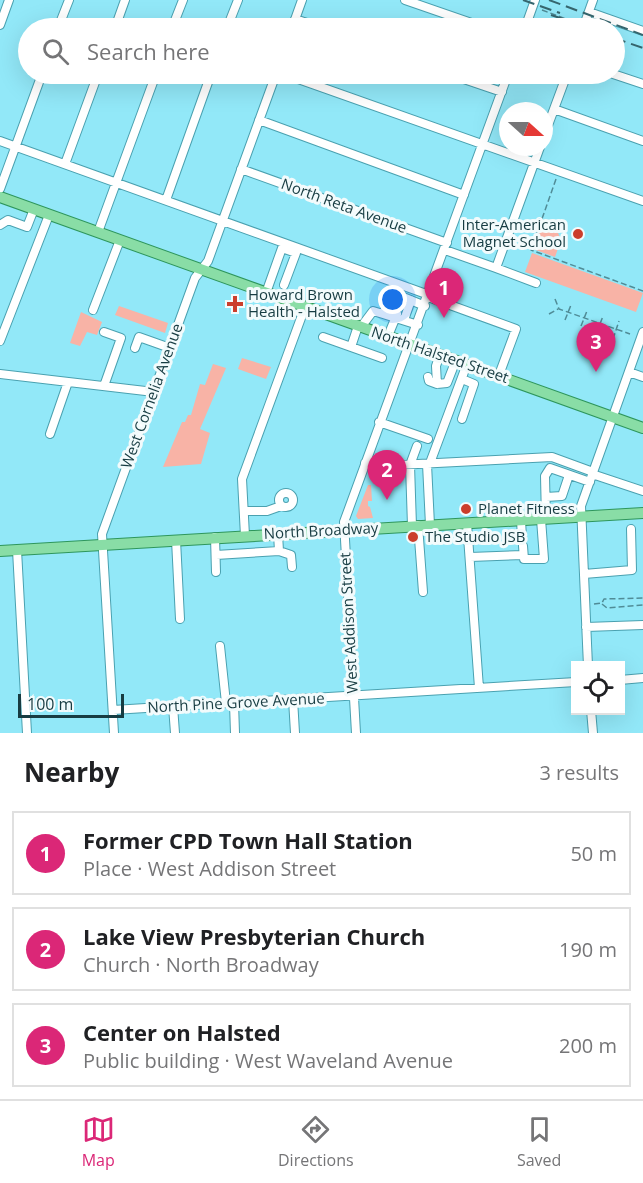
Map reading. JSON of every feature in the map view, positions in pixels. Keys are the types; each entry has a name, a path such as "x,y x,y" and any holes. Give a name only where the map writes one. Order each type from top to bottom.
{"main road":[{"name":"North Halsted Street","path":"0,197 643,428"},
{"name":"North Broadway","path":"0,551 643,513"}],"street":[{"path":"0,26 9,0"},
{"path":"62,18 69,0"},
{"path":"119,18 125,0"},
{"path":"176,18 183,0"},
{"path":"231,18 238,0"},
{"path":"295,18 302,0"},
{"path":"405,0 457,18"},
{"path":"529,18 535,0"},
{"path":"587,18 593,0"},
{"path":"589,12 606,18"},
{"path":"625,25 643,31"},
{"path":"625,78 643,84"},
{"path":"0,189 38,84"},
{"path":"65,164 94,84"},
{"path":"98,232 152,84"},
{"path":"166,200 207,84"},
{"name":"West Cornelia Avenue","path":"114,733 102,534 170,348 201,269 208,261 272,84"},
{"path":"313,84 643,201"},
{"path":"478,84 502,92"},
{"name":"West Addison Street","path":"356,733 344,522 505,84"},
{"path":"563,84 554,109 643,141"},
{"path":"259,120 465,195"},
{"path":"0,141 222,220 427,299 516,329 499,375"},
{"path":"496,268 536,156"},
{"name":"North Reta Avenue","path":"241,169 536,283"},
{"path":"0,225 8,220 27,226 34,209"},
{"path":"0,341 49,215"},
{"path":"93,310 120,240"},
{"path":"266,293 282,248 296,252 284,285"},
{"path":"384,314 392,293 405,300 427,299"},
{"path":"388,336 405,300"},
{"path":"245,536 242,479 305,307"},
{"path":"351,347 360,326 372,310 418,325"},
{"path":"104,332 121,338 104,386"},
{"path":"588,661 581,506 643,332"},
{"path":"135,348 140,337 170,348"},
{"path":"323,337 382,358"},
{"path":"440,354 431,371 429,381 436,384 447,384 456,360"},
{"path":"420,525 429,463 467,364"},
{"path":"431,371 436,384"},
{"path":"628,372 643,377"},
{"path":"0,374 154,392"},
{"path":"462,379 474,384 462,419"},
{"path":"50,434 68,382"},
{"path":"380,422 428,439"},
{"path":"417,446 410,465 420,525 423,592"},
{"path":"365,463 379,466 552,457 592,476 643,491"},
{"path":"521,520 524,559 544,559 545,476 550,468 569,475 592,476"},
{"path":"546,497 562,496 569,475"},
{"path":"244,512 267,511 281,506"},
{"path":"467,523 479,688"},
{"path":"584,574 631,571 631,529"},
{"path":"278,534 279,551"},
{"path":"215,537 216,572"},
{"path":"176,540 180,619"},
{"path":"470,557 523,546"},
{"path":"17,550 27,733"},
{"path":"216,555 279,551 291,555 292,567"},
{"path":"586,627 643,625"},
{"path":"220,645 236,733"},
{"path":"625,680 643,678"},
{"name":"North Pine Grove Avenue","path":"113,710 571,682"},
{"path":"293,699 295,733"},
{"path":"173,706 174,733"},
{"path":"591,715 593,733"}],"path":[{"path":"542,10 562,18"},
{"path":"556,179 531,250 643,291"},
{"path":"555,299 559,309"},
{"path":"565,320 571,305"},
{"path":"549,314 559,309 630,334"},
{"path":"581,326 587,310"},
{"path":"597,332 603,316"},
{"path":"613,339 619,321"},
{"path":"594,604 602,603 604,599 643,597"},
{"path":"616,598 616,608"},
{"path":"602,603 607,608 643,605"}],"shaded area":[{"path":"548,225 556,228 561,240 555,257 533,249 541,227"},
{"path":"532,253 643,293 636,312 525,272"},
{"path":"119,306 168,323 165,333 115,315"},
{"path":"81,312 102,322 97,335 87,332 80,346 70,343"},
{"path":"242,358 271,367 266,379 238,369"},
{"path":"213,364 226,368 200,429 210,433 201,464 163,467 182,422 185,422 188,415 191,415 200,384 205,385"},
{"path":"368,485 371,485 372,501 368,501 368,506 373,518 358,519 356,516"}],"railway":[{"path":"523,0 560,13"},
{"path":"549,0 597,18"},
{"path":"551,15 560,18"},
{"path":"625,28 643,35"},
{"path":"625,42 643,48"}],"place":[{"name":"Inter-American Magnet School","path":"578,234"},
{"name":"Howard Brown Health - Halsted","path":"235,304"},
{"name":"Former CPD Town Hall Station","path":"444,318"},
{"name":"Center on Halsted","path":"596,372"},
{"name":"Lake View Presbyterian Church","path":"387,500"},
{"name":"Planet Fitness","path":"466,509"},
{"name":"The Studio JSB","path":"413,537"}]}
